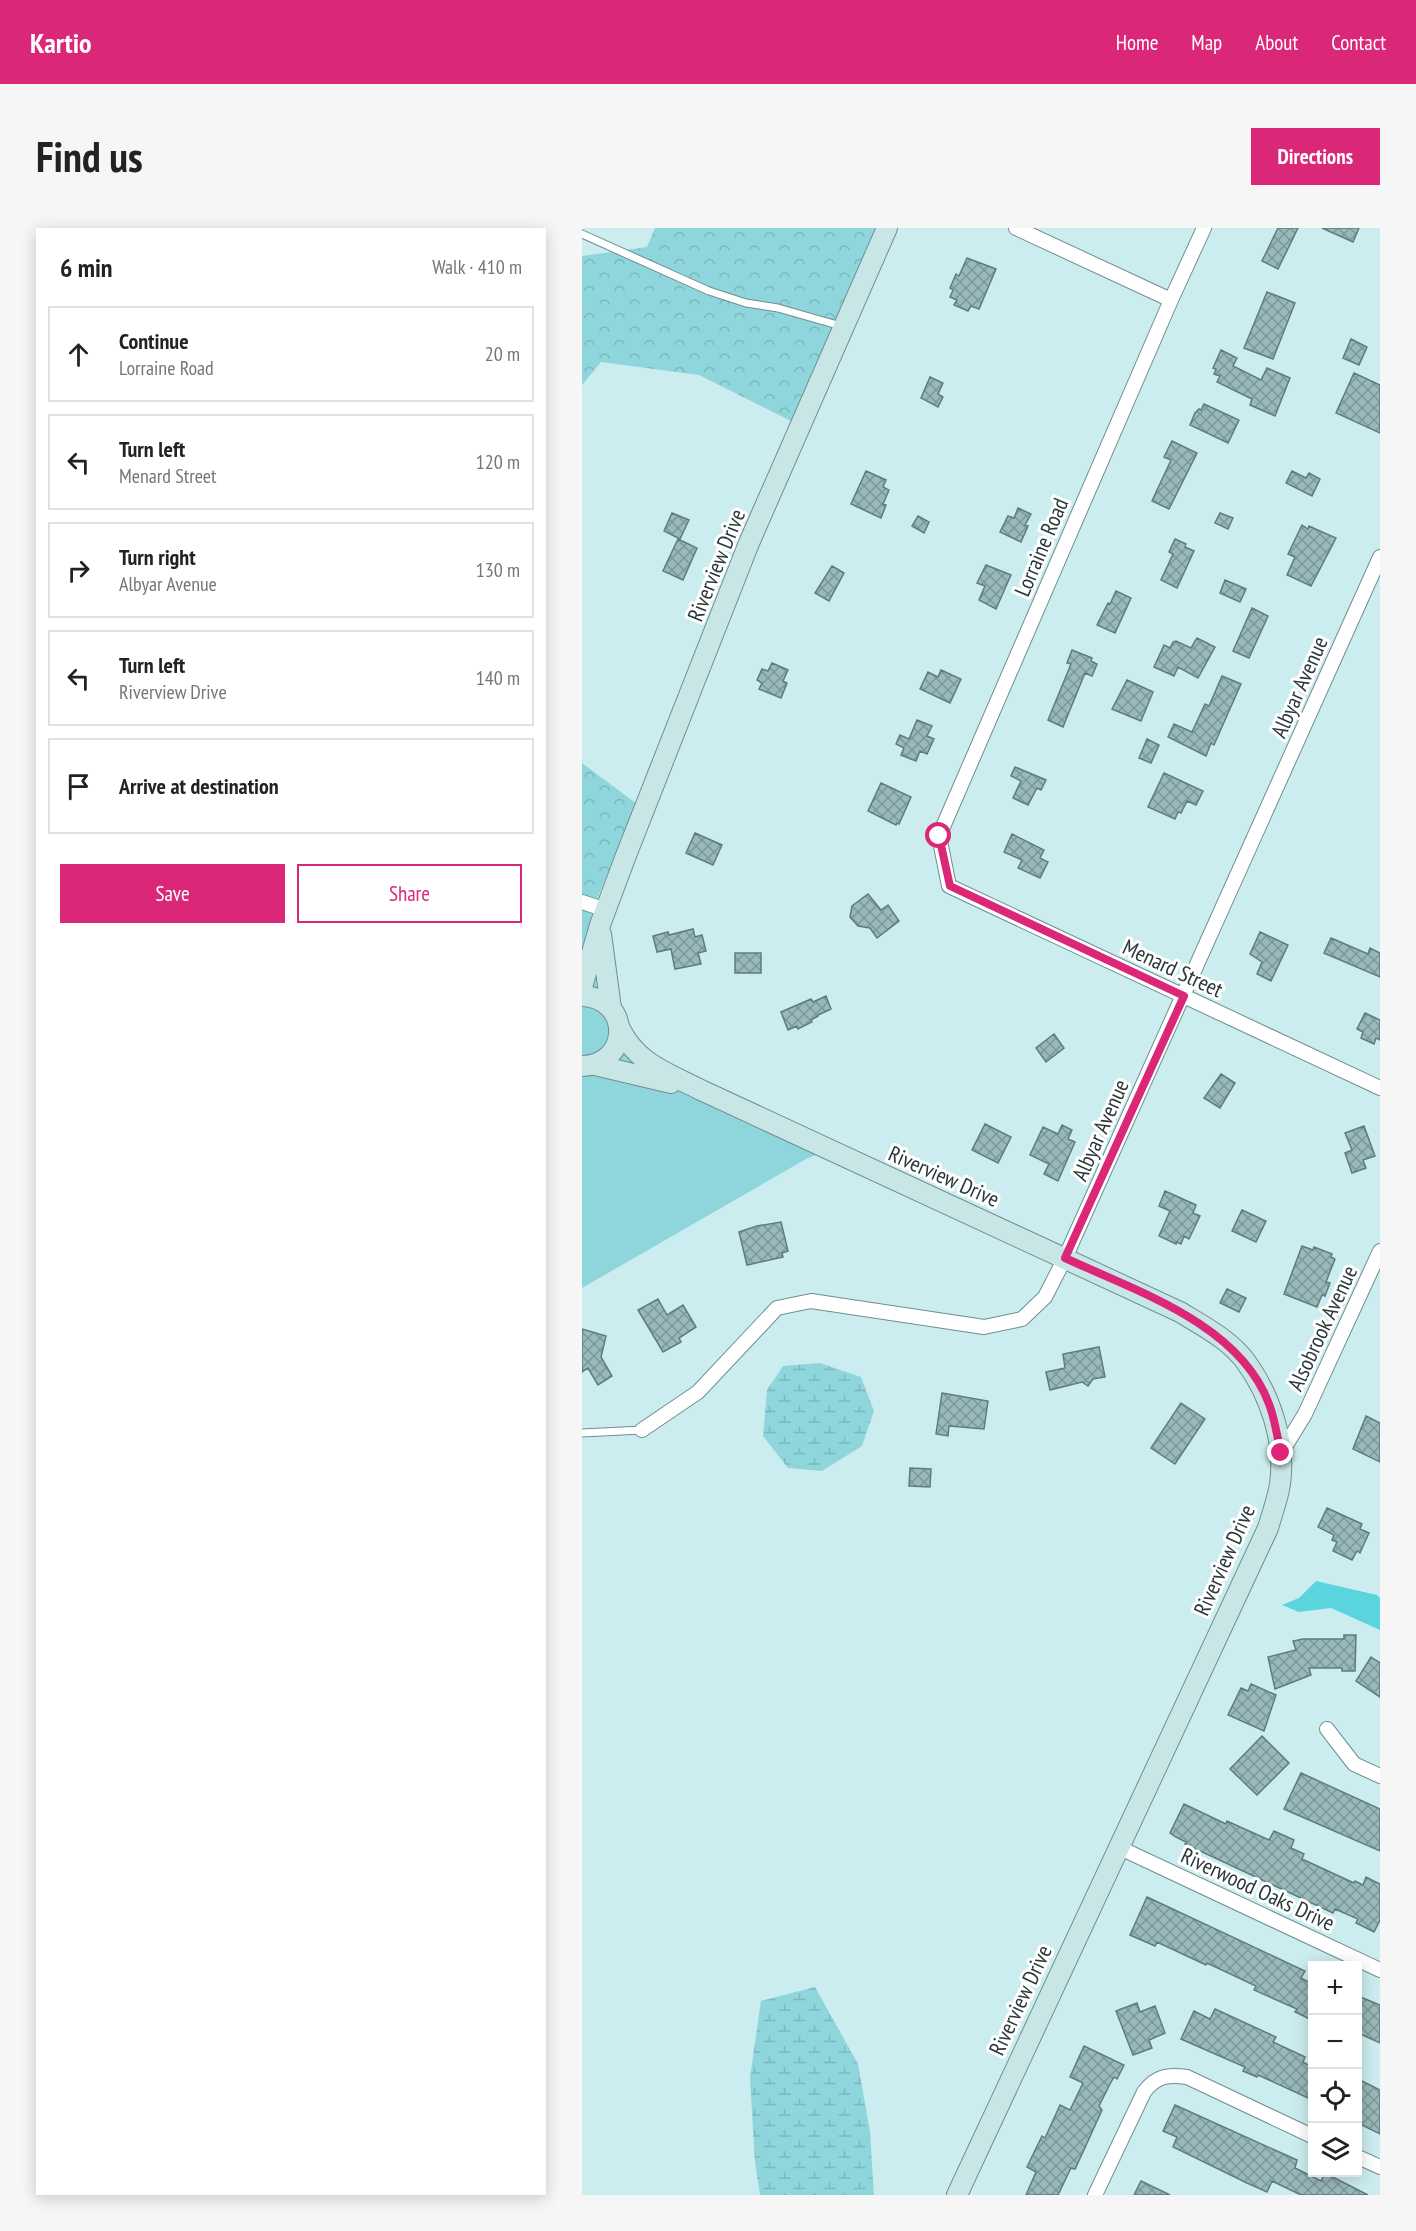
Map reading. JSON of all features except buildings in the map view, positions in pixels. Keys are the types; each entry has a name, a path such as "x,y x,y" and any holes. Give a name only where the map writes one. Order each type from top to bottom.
{"street":[{"name":"Riverview Drive","path":"582,987 603,917 749,543 887,228"},
{"path":"1016,228 1171,300"},
{"name":"Lorraine Road","path":"950,886 939,836 1204,228"},
{"name":"Albyar Avenue","path":"642,1430 698,1392 777,1308 811,1301 984,1327 1022,1319 1045,1297 1065,1258 1184,996 1380,557"},
{"name":"Menard Street","path":"950,886 1380,1088"},
{"path":"582,902 603,917"},
{"name":"Riverview Drive","path":"603,917 611,1008 617,1017 627,1044 645,1061 700,1090 1180,1312 1216,1334 1245,1361 1269,1403 1281,1453 1280,1483 1268,1528 957,2195"},
{"path":"582,996 602,1000 611,1008"},
{"name":"Riverview Drive","path":"589,1066 606,1059 614,1050 619,1027"},
{"name":"Riverview Drive","path":"589,1066 700,1090"},
{"name":"Alsobrook Avenue","path":"1281,1453 1305,1414 1380,1251"},
{"path":"1327,1729 1354,1764 1380,1776"},
{"name":"Riverwood Oaks Drive","path":"1118,1847 1380,1970"},
{"path":"1095,2195 1144,2092 1152,2081 1169,2074 1187,2077 1308,2134"},
{"path":"1362,2159 1380,2167"}],"lane":[{"path":"582,234 709,291 746,303 778,308 844,327"},
{"path":"582,1433 642,1430"}],"green space":[{"path":"655,228 878,228 793,422 699,375 601,362 582,385 582,256 647,247"},
{"path":"582,763 637,804 597,899 582,895"},
{"path":"582,908 606,910 600,925 627,1044 828,1150 806,1159 582,1288"},
{"path":"820,1363 861,1377 874,1411 862,1446 822,1471 788,1468 763,1436 767,1390 783,1366"},
{"path":"815,1987 858,2064 870,2132 874,2195 760,2195 755,2162 750,2078 761,2001"}],"shaded area":[{"path":"1316,1581 1377,1595 1380,1598 1380,1630 1331,1608 1299,1612 1282,1605 1299,1598"}],"route":[{"path":"939,836 950,886 1184,996 1065,1258 1180,1312 1216,1334 1245,1361 1269,1403 1281,1453"}]}
